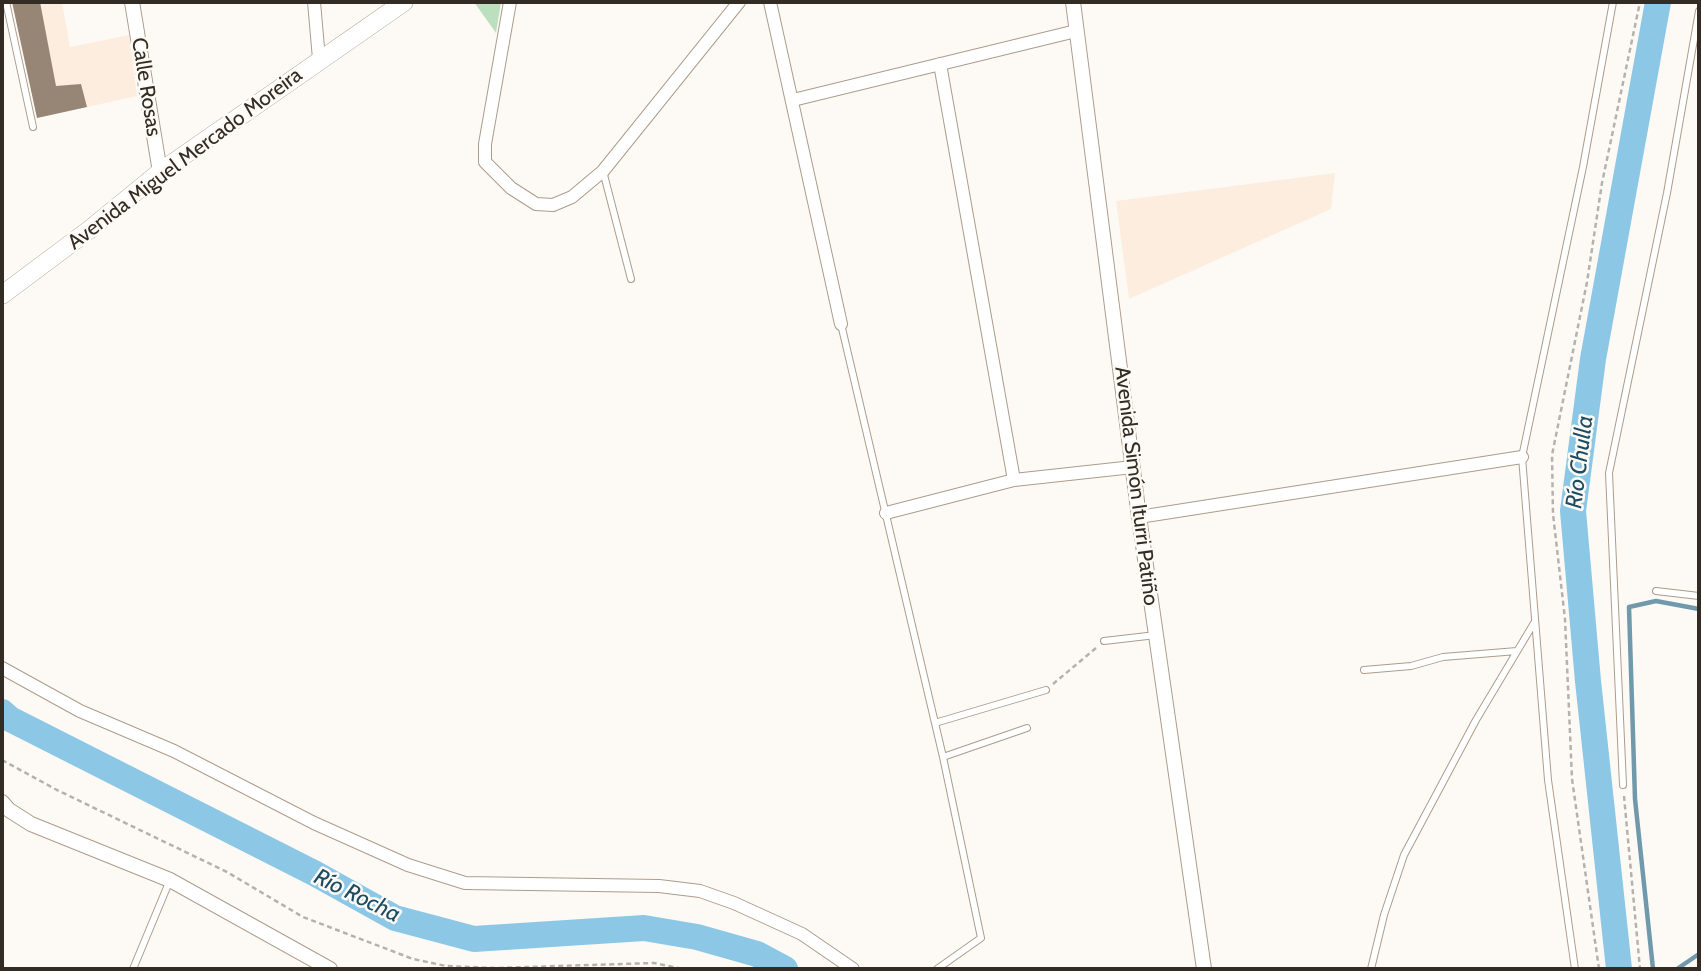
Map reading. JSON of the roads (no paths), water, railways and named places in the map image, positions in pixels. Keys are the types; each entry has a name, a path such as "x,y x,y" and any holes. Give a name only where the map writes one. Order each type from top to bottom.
{"main road":[{"name":"Avenida Miguel Mercado Moreira","path":"2,295 89,230 160,172 404,2"}],"street":[{"name":"Calle Rosas","path":"132,2 160,172"},
{"path":"314,2 319,59"},
{"path":"510,2 485,144 485,162 511,188 536,205 553,205 572,197 603,171 739,2"},
{"path":"770,2 841,324"},
{"name":"Avenida Simón Iturri Patiño","path":"1073,2 1139,517 1204,969"},
{"path":"793,100 1076,31"},
{"path":"940,64 1014,480"},
{"path":"1139,517 1522,457"},
{"path":"886,513 1014,480 1133,467"},
{"path":"2,668 80,711 174,751 314,823 408,865 465,883 659,886 700,891 734,903 802,934 853,969"},
{"path":"2,802 9,810 31,824 170,880 330,969"}],"lane":[{"path":"6,2 33,127"},
{"path":"1575,969 1548,780 1522,457 1583,167 1614,2"},
{"path":"1623,786 1609,473 1667,193 1699,11"},
{"path":"603,171 631,279"},
{"path":"841,324 943,757 981,938 937,969"},
{"path":"1656,592 1699,596"},
{"path":"1371,969 1384,915 1404,855 1476,720 1535,621"},
{"path":"1104,641 1156,635"},
{"path":"1364,670 1411,666 1443,657 1517,651"},
{"path":"935,723 1046,690"},
{"path":"943,757 1027,728"},
{"path":"133,969 170,880"}],"waterway":[{"name":"Río Chulla","path":"1619,969 1573,511 1593,359 1658,2"},
{"path":"1653,969 1635,799 1629,607 1656,601 1699,609"},
{"name":"Río Rocha","path":"2,712 10,719 314,873 395,918 474,939 644,928 697,937 757,954 785,969"},
{"path":"1677,969 1699,954"}]}
